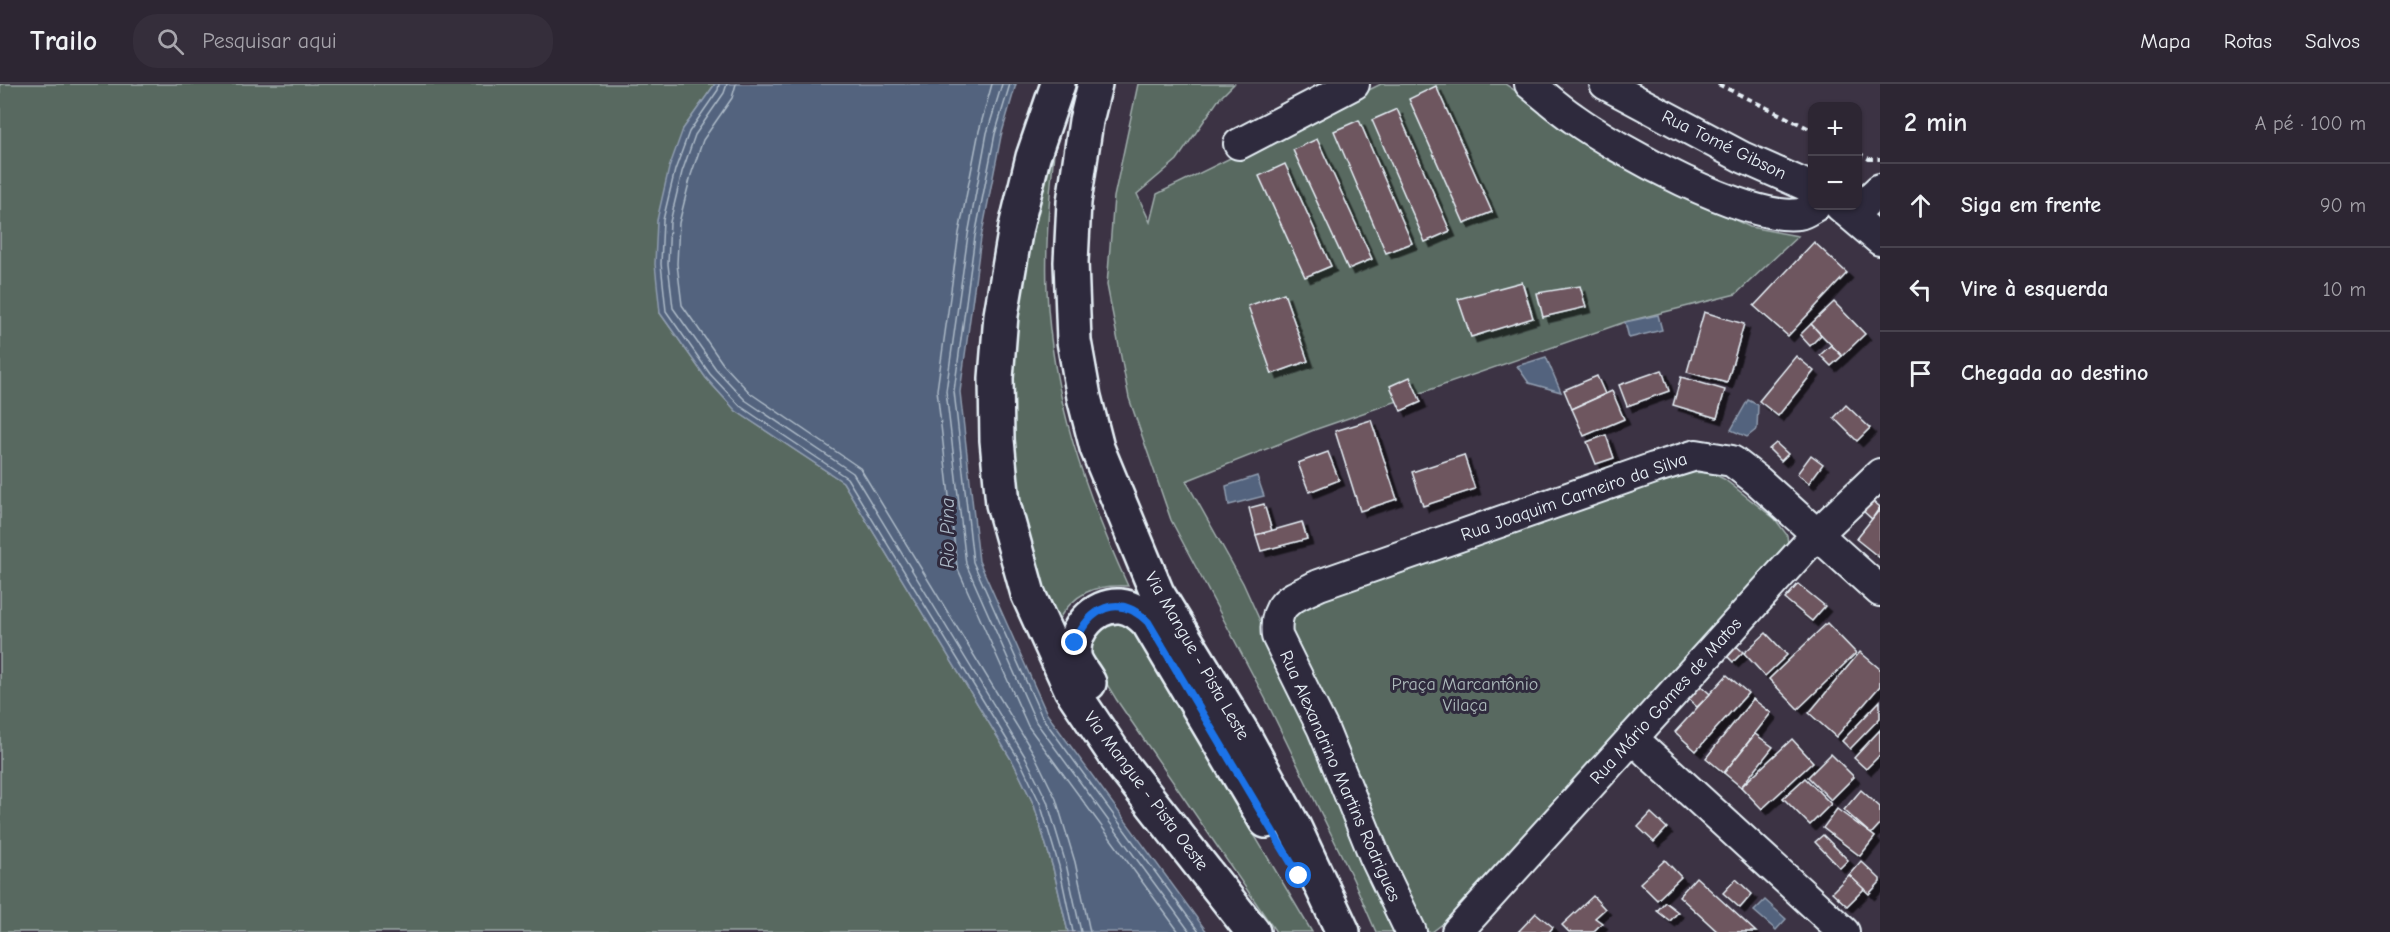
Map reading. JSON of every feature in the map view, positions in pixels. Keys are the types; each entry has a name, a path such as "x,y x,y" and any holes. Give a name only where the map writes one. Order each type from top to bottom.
{"main road":[{"name":"Via Mangue - Pista Oeste","path":"1058,84 1033,157 1001,315 996,378 997,440 1003,504 1028,594 1071,689 1122,765 1253,932"},
{"name":"Via Mangue - Pista Leste","path":"1095,84 1086,121 1074,202 1071,262 1074,341 1084,397 1097,448 1157,593 1248,744 1294,827 1343,932"},
{"path":"1178,835 1074,657 1075,643 1081,627 1090,617 1104,609 1121,606 1133,610 1148,622 1299,876 1335,932"}],"street":[{"path":"1239,144 1354,84"},
{"path":"1530,84 1573,118 1627,152 1695,186 1743,206 1780,214 1801,214 1808,210"},
{"name":"Rua Tomé Gibson","path":"1605,84 1742,157 1808,186"},
{"path":"1862,200 1880,189"},
{"path":"1847,210 1880,240"},
{"name":"Rua Joaquim Carneiro da Silva","path":"1275,619 1286,602 1319,585 1696,455 1732,461 1758,481 1880,591"},
{"name":"Rua Mário Gomes de Matos","path":"1457,932 1816,535 1880,474"},
{"name":"Rua Alexandrino Martins Rodrigues","path":"1275,619 1277,636 1323,729 1375,857 1410,932"},
{"path":"1632,738 1837,930"}],"path":[{"path":"1718,84 1808,128"},
{"path":"1862,156 1869,159 1880,159"}],"green space":[{"path":"0,84 715,84 683,129 660,313 706,378 736,411 843,482 1014,764 1034,805 1053,868 1068,932 0,932"},
{"path":"1138,84 1234,84 1219,99 1177,160 1137,194 1150,222 1157,194 1381,84 1505,84 1644,177 1750,227 1798,236 1736,294 1625,322 1314,430 1186,481 1243,583 1403,932 1376,932 1353,879 1265,698 1171,520 1129,398 1107,285 1114,197"},
{"path":"1054,153 1048,222 1047,290 1055,367 1063,405 1085,479 1128,586 1105,587 1086,593 1070,604 1056,623 1035,563 1012,455 1012,385 1018,318 1029,251"},
{"name":"Praça Marcantônio Vilaça","path":"1683,472 1711,473 1724,479 1775,519 1787,535 1788,544 1449,919 1432,932 1416,932 1286,634 1292,605"},
{"path":"1118,624 1127,626 1136,636 1312,932 1276,932 1116,699 1097,666 1091,645 1094,636 1103,629"}],"water":[{"name":"Rio Pina","path":"715,84 1016,84 1001,136 981,238 960,392 979,561 1047,714 1207,932 1068,932 1053,868 1034,805 1014,764 843,482 736,411 706,378 660,313 655,264 657,220 669,168 683,129"},
{"path":"1658,315 1662,330 1629,338 1625,322"},
{"path":"1546,357 1561,392 1529,383 1517,366"},
{"path":"1748,400 1758,405 1757,429 1747,437 1731,430"},
{"path":"1257,476 1264,496 1229,505 1226,486"},
{"path":"1765,900 1786,919 1776,930 1754,911"}],"building":[{"path":"1436,86 1492,212 1464,223 1409,99"},
{"path":"1397,109 1450,231 1425,242 1372,120"},
{"path":"1359,120 1412,243 1386,253 1334,131"},
{"path":"1317,139 1372,259 1348,269 1293,150"},
{"path":"1285,164 1331,266 1305,277 1259,176"},
{"path":"1814,242 1847,273 1788,336 1754,306"},
{"path":"1522,282 1533,318 1471,337 1458,299"},
{"path":"1580,286 1586,307 1543,317 1537,293"},
{"path":"1284,293 1308,361 1272,374 1248,306"},
{"path":"1834,302 1865,334 1842,356 1811,324"},
{"path":"1704,312 1744,324 1727,383 1687,372"},
{"path":"1811,324 1821,335 1810,346 1800,335"},
{"path":"1831,345 1842,356 1831,366 1820,355"},
{"path":"1796,356 1814,371 1778,416 1759,401"},
{"path":"1662,370 1669,391 1627,406 1619,385"},
{"path":"1597,376 1605,394 1572,409 1564,390"},
{"path":"1410,377 1421,402 1401,411 1390,386"},
{"path":"1681,377 1725,390 1717,418 1673,405"},
{"path":"1612,391 1624,419 1584,436 1572,409"},
{"path":"1846,405 1870,428 1857,441 1834,418"},
{"path":"1371,420 1397,499 1360,511 1335,431"},
{"path":"1606,435 1614,458 1596,464 1587,442"},
{"path":"1776,443 1788,454 1781,461 1769,449"},
{"path":"1328,452 1339,480 1309,492 1298,463"},
{"path":"1464,455 1475,489 1423,506 1412,472"},
{"path":"1811,455 1823,464 1809,483 1797,474"},
{"path":"1872,500 1880,507 1872,519 1863,511"},
{"path":"1264,504 1272,531 1256,535 1249,508"},
{"path":"1880,509 1880,558 1856,539"},
{"path":"1302,522 1307,539 1261,551 1256,535"},
{"path":"1798,584 1825,606 1812,621 1785,599"},
{"path":"1827,623 1856,653 1798,709 1769,679"},
{"path":"1766,633 1787,655 1765,676 1744,653"},
{"path":"1734,644 1743,652 1733,662 1724,653"},
{"path":"1860,652 1880,669 1880,686 1836,737 1809,713"},
{"path":"1727,675 1748,693 1696,751 1675,732"},
{"path":"1698,683 1710,694 1697,707 1686,697"},
{"path":"1753,699 1771,713 1724,773 1706,758"},
{"path":"1880,701 1880,718 1850,749 1842,741"},
{"path":"1880,730 1880,755 1866,769 1854,758"},
{"path":"1755,734 1773,747 1741,787 1724,773"},
{"path":"1792,739 1813,762 1762,809 1741,787"},
{"path":"1831,754 1854,777 1831,800 1808,777"},
{"path":"1805,778 1831,804 1810,825 1783,798"},
{"path":"1861,790 1880,807 1880,824 1871,834 1844,810"},
{"path":"1837,809 1875,837 1860,856 1823,828"},
{"path":"1651,813 1667,828 1654,842 1638,827"},
{"path":"1823,835 1848,860 1840,868 1815,842"},
{"path":"1665,860 1681,877 1657,900 1640,883"},
{"path":"1861,861 1880,879 1869,894 1849,875"},
{"path":"1849,875 1864,889 1847,906 1832,892"},
{"path":"1696,877 1756,932 1718,932 1679,896"},
{"path":"1736,879 1752,894 1740,908 1723,893"},
{"path":"1593,896 1605,909 1595,918 1602,923 1593,932 1569,932 1562,925"},
{"path":"1665,902 1678,912 1670,921 1657,911"},
{"path":"1536,913 1553,927 1549,932 1518,932"}],"route":[{"path":"1075,643 1081,627 1090,617 1104,609 1121,606 1140,614 1148,622 1299,876"}]}
